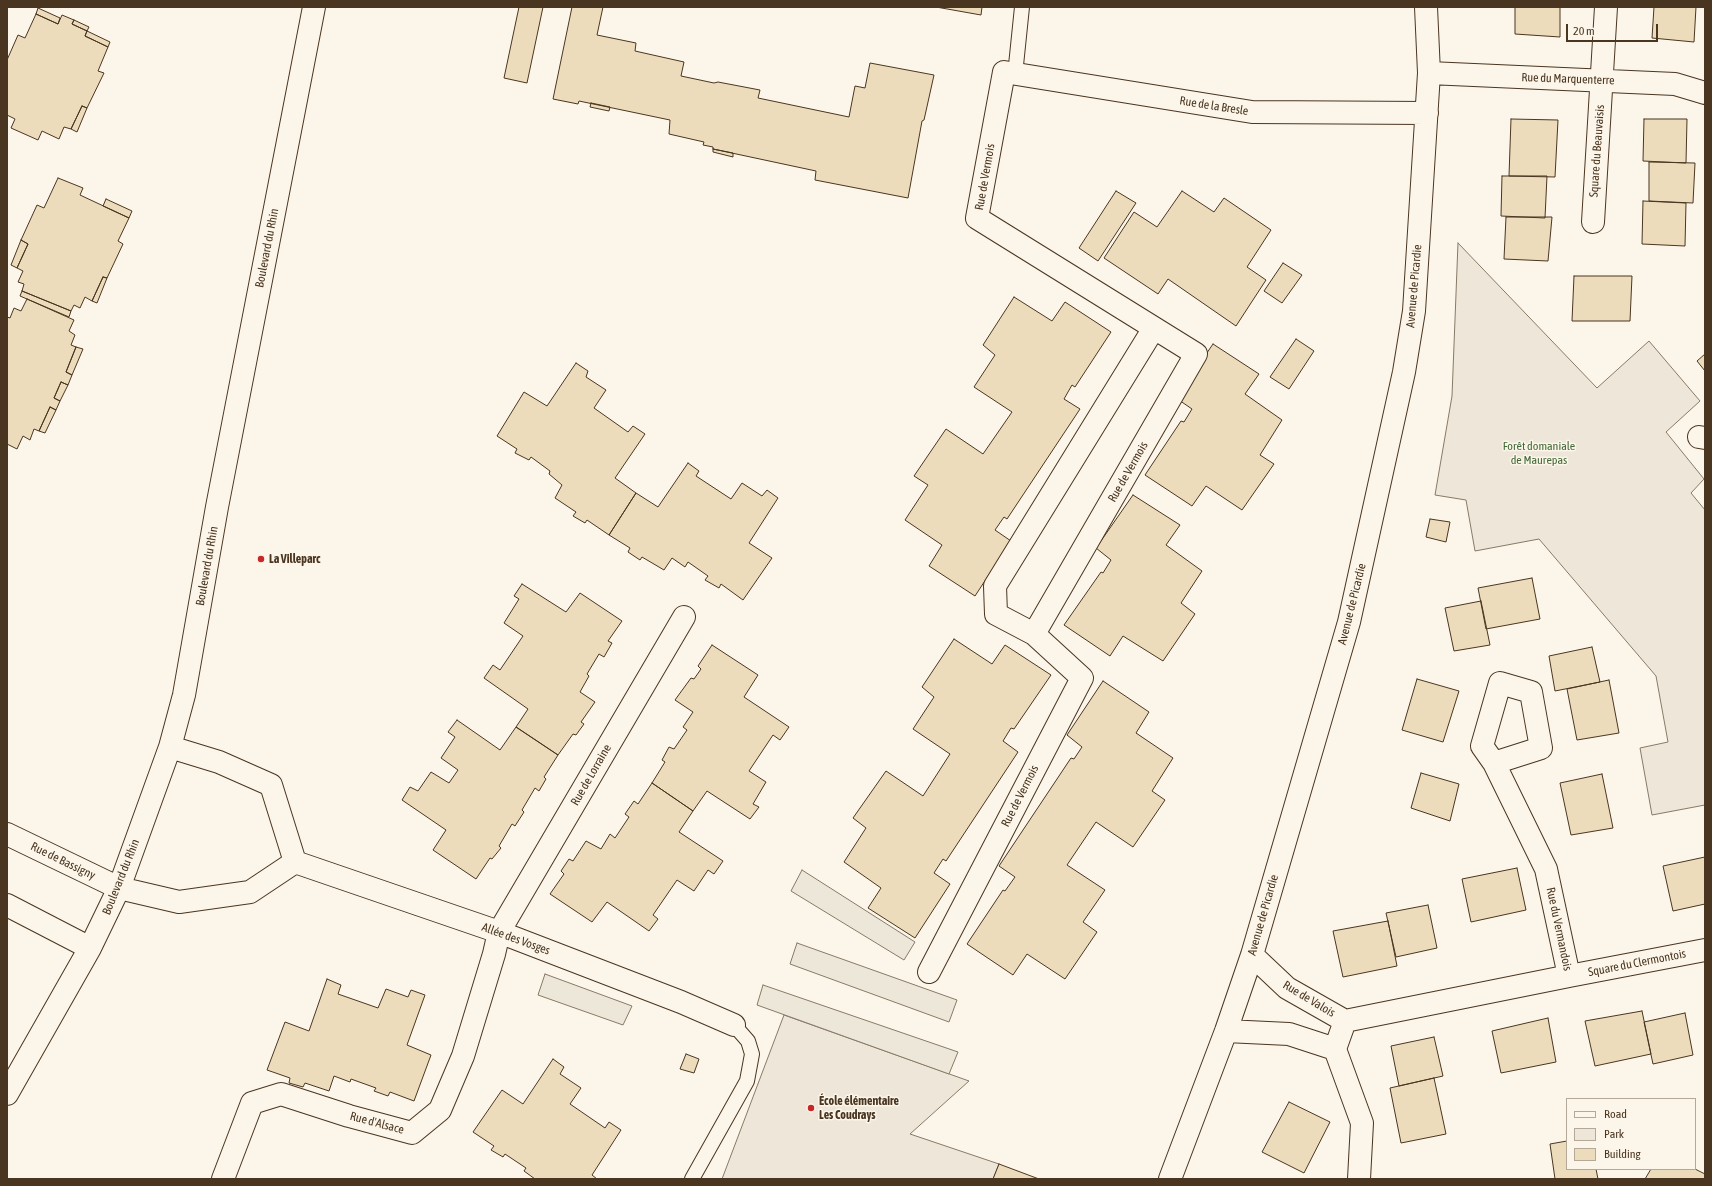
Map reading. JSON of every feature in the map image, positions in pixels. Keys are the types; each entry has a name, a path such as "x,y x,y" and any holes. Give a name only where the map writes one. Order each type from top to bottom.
{"street":[{"name":"Boulevard du Rhin","path":"7,1094 90,948 119,888 170,747 184,695 217,507 314,7"},
{"name":"Avenue de Picardie","path":"1170,1179 1226,1031 1252,955 1349,622 1404,372 1414,311 1427,113 1429,73 1426,7"},
{"name":"Square du Beauvaisis","path":"1593,222 1606,7"},
{"name":"Rue de la Bresle","path":"1009,73 1252,112 1427,113"},
{"name":"Rue de Vermois","path":"1009,73 977,218 1196,354 1034,634"},
{"name":"Rue du Marquenterre","path":"1429,73 1675,84 1705,93"},
{"name":"Rue de Vermois","path":"929,972 1082,678 1034,634 996,614 995,586 1154,328"},
{"name":"Rue de Lorraine","path":"499,932 684,617"},
{"path":"170,747 219,762 271,785 295,862"},
{"name":"Rue du Vermandois","path":"1345,1021 1569,976 1546,869 1494,763"},
{"name":"Rue de Bassigny","path":"7,834 119,888 179,902 250,892 295,862"},
{"name":"Allée des Vosges","path":"295,862 499,932 681,1002 734,1025"},
{"path":"7,905 90,948"},
{"name":"Rue d'Alsace","path":"224,1179 252,1103 281,1094 349,1116 412,1133 440,1110 464,1056 499,932"},
{"name":"Square du Clermontois","path":"1569,976 1705,950"},
{"name":"Rue de Valois","path":"1252,955 1287,988 1345,1021 1335,1049"},
{"path":"1226,1031 1289,1034 1335,1049 1362,1123 1359,1179"}],"lane":[{"path":"1009,73 1022,7"},
{"path":"692,1179 747,1081 752,1054 748,1041 734,1025"}],"green space":[{"name":"Forêt domaniale de Maurepas","path":"1458,243 1597,388 1649,341 1700,401 1666,432 1704,479 1691,493 1705,510 1705,805 1652,815 1640,748 1668,742 1656,676 1539,539 1475,551 1466,500 1435,495 1452,396"},
{"name":"École élémentaire Les Coudrays","path":"784,1015 969,1081 910,1134 999,1164 993,1179 722,1179"}],"shaded area":[{"path":"802,870 915,942 904,960 791,891"},
{"path":"797,943 957,1000 949,1022 790,964"},
{"path":"545,974 632,1006 623,1025 538,995"},
{"path":"763,985 958,1052 949,1074 757,1005"}],"building":[{"path":"519,7 543,7 527,83 504,78"},
{"path":"572,7 603,7 597,35 636,43 635,51 684,62 681,76 760,90 758,98 849,117 855,86 865,88 870,63 934,75 924,120 922,121 908,198 815,180 816,171 713,149 713,147 703,145 704,142 669,134 670,120 579,101 578,104 553,99"},
{"path":"936,7 982,7 981,15"},
{"path":"1515,7 1560,7 1560,37 1515,34"},
{"path":"1654,7 1696,7 1694,42 1652,38"},
{"path":"38,8 60,18 58,24 36,14"},
{"path":"36,14 58,24 62,15 74,20 72,24 87,31 85,36 108,47 98,71 104,73 87,108 82,106 71,129 64,127 59,139 42,131 38,140 11,128 15,119 7,115 7,60 18,35 25,38"},
{"path":"74,20 89,27 87,31 72,24"},
{"path":"87,31 110,42 108,47 85,36"},
{"path":"591,103 610,107 609,111 590,107"},
{"path":"82,106 87,108 77,132 71,129"},
{"path":"1511,119 1558,120 1555,177 1509,176"},
{"path":"1644,119 1687,119 1686,163 1643,161"},
{"path":"713,149 733,153 733,157 713,152"},
{"path":"1649,162 1695,163 1693,203 1649,201"},
{"path":"1502,176 1547,176 1545,218 1501,216"},
{"path":"58,178 83,188 80,195 129,218 118,241 123,244 107,278 103,277 92,301 85,297 80,308 74,305 71,311 22,291 24,284 18,282 23,271 17,268 28,244 21,240 37,205 44,208"},
{"path":"1116,191 1136,203 1098,261 1079,248"},
{"path":"1182,191 1214,212 1224,198 1271,230 1247,267 1266,280 1236,326 1168,279 1158,294 1104,258 1134,212 1157,227"},
{"path":"106,199 132,211 129,218 103,206"},
{"path":"1643,201 1686,203 1685,246 1642,244"},
{"path":"1506,217 1552,217 1548,261 1504,259"},
{"path":"21,240 28,244 17,268 11,265"},
{"path":"1283,263 1302,275 1282,303 1264,291"},
{"path":"1574,276 1632,276 1630,321 1572,321"},
{"path":"103,277 107,278 97,303 92,301"},
{"path":"22,291 71,311 69,317 20,296"},
{"path":"1014,297 1052,321 1065,302 1111,332 1075,387 1072,385 1064,399 1080,409 1007,519 1004,517 995,530 1011,541 975,596 929,566 942,545 905,520 928,485 914,476 946,429 983,454 1012,412 974,387 995,355 983,345"},
{"path":"27,299 74,320 69,331 75,335 71,345 76,347 66,372 72,375 68,385 61,382 54,398 60,401 56,410 50,407 39,431 34,429 30,440 23,436 17,449 7,444 7,317 10,318 14,308 21,311"},
{"path":"1296,339 1314,351 1289,389 1270,377"},
{"path":"1213,344 1259,374 1245,394 1282,420 1260,455 1274,464 1242,510 1206,486 1192,506 1145,475 1181,421 1184,422 1192,409 1176,398"},
{"path":"76,347 83,349 72,375 66,372"},
{"path":"1705,354 1705,371 1697,361"},
{"path":"576,363 588,371 586,377 606,390 594,408 628,432 633,426 645,434 615,478 636,493 609,535 587,520 585,523 573,516 576,512 555,498 562,485 549,474 550,471 531,457 529,460 515,453 517,449 497,436 524,392 547,406"},
{"path":"61,382 68,385 60,401 54,398"},
{"path":"50,407 56,410 45,433 39,431"},
{"path":"688,463 699,471 696,476 731,499 742,483 762,496 767,490 778,498 749,543 772,558 743,600 721,584 719,588 705,580 708,576 688,562 685,567 672,558 664,570 642,557 640,560 628,552 630,548 609,535 636,493 658,507"},
{"path":"1133,495 1180,525 1166,545 1202,571 1181,603 1195,614 1163,661 1123,636 1110,656 1064,625 1111,560 1096,548"},
{"path":"1430,519 1450,522 1446,542 1426,537"},
{"path":"1532,578 1540,619 1486,629 1478,588"},
{"path":"522,584 566,612 580,593 622,621 608,641 612,643 604,657 599,654 587,674 589,676 580,692 595,702 581,722 584,724 576,735 573,734 558,755 516,727 528,709 484,678 493,665 500,670 523,636 504,623 519,599 514,596"},
{"path":"1481,601 1490,645 1454,651 1445,608"},
{"path":"954,639 992,664 1005,645 1051,675 1014,729 1011,728 1003,741 1018,752 946,861 943,859 934,873 950,884 915,938 868,908 881,888 844,862 866,828 853,818 886,771 923,796 950,754 913,729 934,697 922,687"},
{"path":"712,645 758,675 744,697 789,727 780,740 773,735 749,771 766,782 753,804 759,807 750,819 707,791 693,811 652,783 665,762 662,760 669,747 674,749 687,730 683,727 693,712 675,700 691,678 694,679 701,669 698,666"},
{"path":"1592,647 1600,682 1555,691 1549,656"},
{"path":"1417,679 1459,691 1443,742 1402,730"},
{"path":"1609,680 1619,733 1577,740 1567,689"},
{"path":"1103,681 1149,712 1136,733 1173,758 1152,791 1165,800 1133,847 1096,822 1067,865 1105,890 1083,922 1097,932 1065,979 1027,954 1013,975 967,944 1003,890 1005,891 1015,877 999,866 1071,758 1074,759 1082,747 1067,735"},
{"path":"457,720 500,750 516,727 558,755 544,777 546,779 539,791 535,788 522,810 524,812 515,826 512,824 499,846 501,848 492,859 490,858 476,879 433,850 446,830 402,800 410,787 418,791 431,772 449,783 458,770 441,758 455,737 448,732"},
{"path":"1421,773 1459,784 1450,821 1411,808"},
{"path":"1602,774 1613,828 1571,835 1560,783"},
{"path":"652,783 693,811 679,832 723,861 714,874 708,870 694,891 677,880 653,915 658,919 649,931 607,902 592,922 550,894 564,874 561,871 569,859 573,861 586,841 601,849 610,834 615,838 629,817 625,814 634,801 638,804"},
{"path":"1705,857 1705,904 1673,911 1663,866"},
{"path":"1517,868 1526,910 1471,922 1462,879"},
{"path":"1428,905 1437,948 1396,957 1386,913"},
{"path":"1388,921 1397,966 1343,977 1333,931"},
{"path":"327,979 341,985 338,994 378,1008 386,989 408,997 411,990 425,995 407,1045 431,1055 414,1101 390,1092 388,1096 374,1091 376,1088 351,1079 350,1082 334,1076 329,1091 305,1083 303,1087 289,1083 290,1078 267,1070 285,1022 309,1031"},
{"path":"1642,1011 1651,1054 1595,1066 1585,1021"},
{"path":"1685,1013 1693,1055 1653,1064 1644,1022"},
{"path":"1548,1018 1556,1062 1501,1073 1492,1031"},
{"path":"1434,1037 1443,1076 1399,1086 1391,1046"},
{"path":"686,1054 699,1059 694,1073 680,1069"},
{"path":"553,1059 564,1067 560,1074 581,1088 570,1104 605,1128 609,1122 621,1130 592,1175 597,1179 535,1179 524,1171 526,1168 505,1154 503,1157 491,1150 494,1146 473,1132 502,1090 523,1104"},
{"path":"1434,1078 1446,1134 1401,1143 1390,1088"},
{"path":"1289,1102 1330,1122 1304,1173 1262,1152"},
{"path":"1566,1141 1566,1170 1596,1170 1598,1179 1555,1179 1550,1144"},
{"path":"999,1164 1039,1179 993,1179"},
{"path":"1650,1170 1696,1170 1705,1174 1705,1179 1645,1179"}],"place":[{"name":"La Villeparc","path":"261,559"},
{"name":"École élémentaire Les Coudrays","path":"811,1108"}]}
